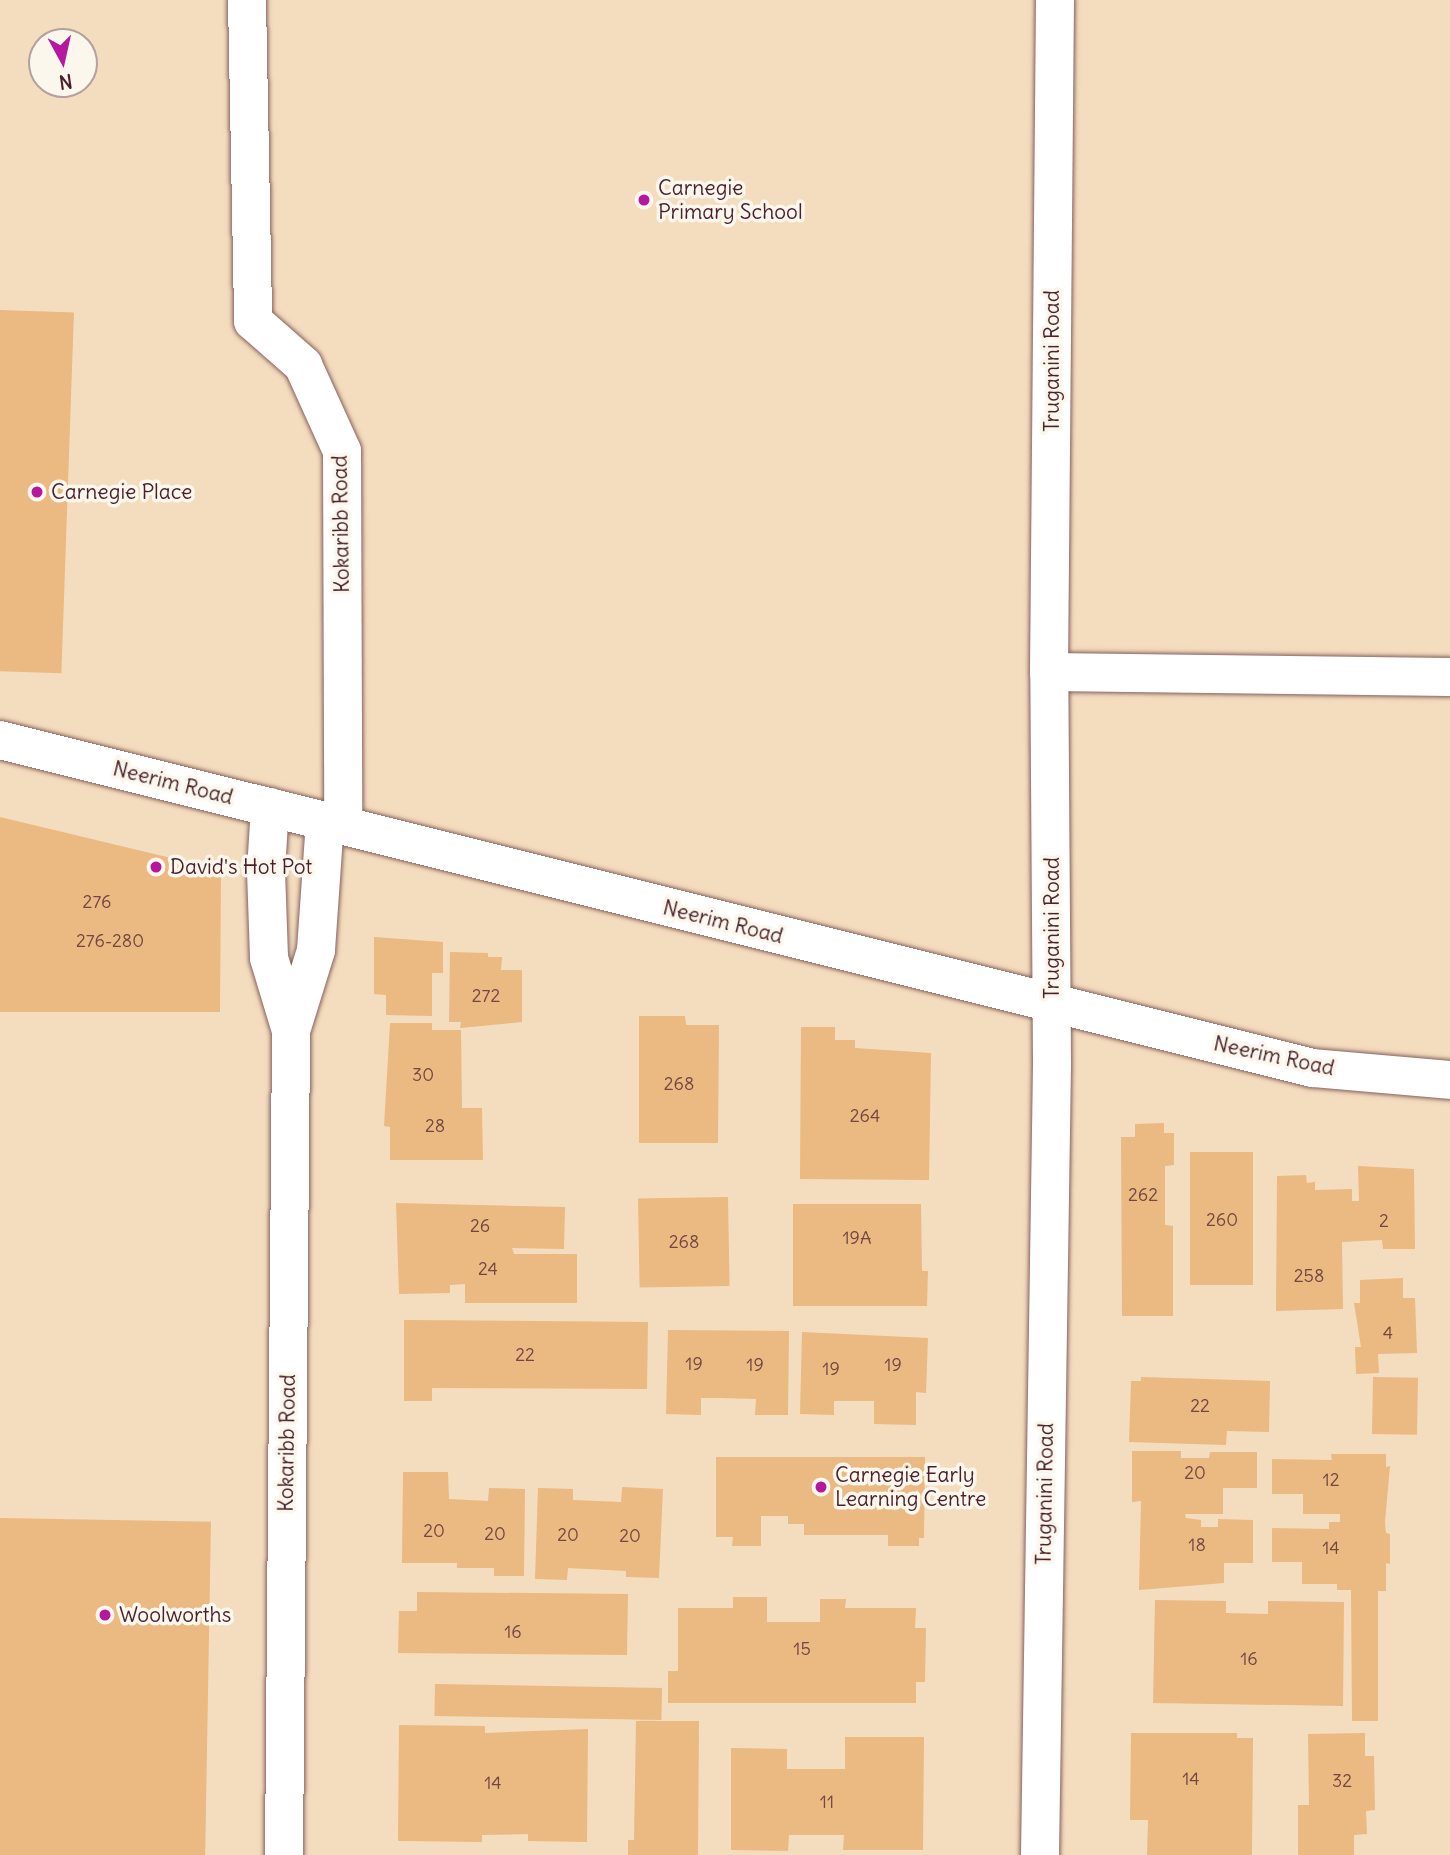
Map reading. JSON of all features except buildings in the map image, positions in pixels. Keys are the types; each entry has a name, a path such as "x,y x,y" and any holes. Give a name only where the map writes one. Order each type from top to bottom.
{"street":[{"name":"Kokaribb Road","path":"247,0 253,321 303,365 342,451 334,824 316,950 290,1031"},
{"name":"Truganini Road","path":"1040,1855 1052,1004 1049,672 1055,0"},
{"path":"1049,672 1450,677"},
{"name":"Neerim Road","path":"0,740 1313,1068 1450,1080"},
{"name":"Kokaribb Road","path":"270,807 266,871 270,958 290,1031 285,1855"}],"place":[{"name":"Carnegie Primary School","path":"644,200"},
{"name":"Carnegie Place","path":"37,492"},
{"name":"David's Hot Pot","path":"156,867"},
{"name":"Carnegie Early Learning Centre","path":"821,1487"},
{"name":"Woolworths","path":"105,1615"}]}
